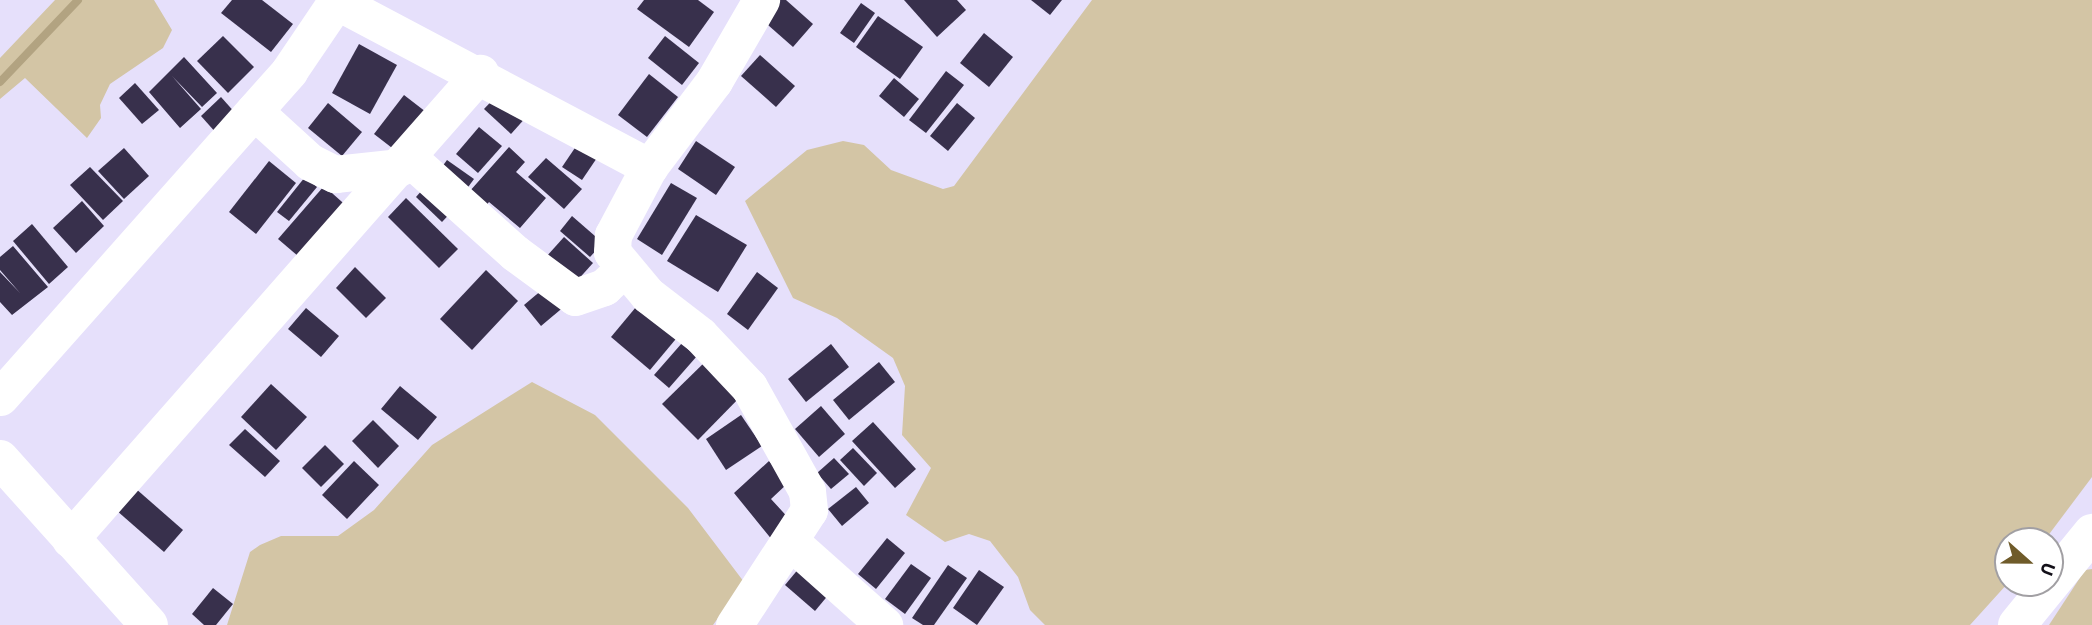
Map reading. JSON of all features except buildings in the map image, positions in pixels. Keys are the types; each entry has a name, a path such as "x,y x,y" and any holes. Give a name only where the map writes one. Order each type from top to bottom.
{"main road":[{"path":"0,460 149,625"},
{"path":"2017,625 2092,533"}],"street":[{"path":"734,625 791,542 809,510 807,491 749,387 700,335 622,269 611,252 613,235 649,167 714,81 761,0"},
{"path":"0,397 254,111 336,1 480,73 649,167"},
{"path":"70,538 405,162 480,73"},
{"path":"254,111 310,162 335,173 405,162 514,253 575,297 604,287 622,269"},
{"path":"791,542 884,625"}],"shaded area":[{"path":"55,0 154,0 172,30 163,48 110,84 100,105 101,118 87,138 25,78 0,99 0,58"},
{"path":"1092,0 2092,0 2092,477 2054,527 1994,527 1995,597 1970,625 1045,625 1030,610 1018,577 990,541 969,534 945,542 906,515 931,468 902,435 905,386 893,358 837,318 793,298 745,201 807,150 843,141 864,145 891,170 943,189 954,186"},
{"path":"532,382 595,415 688,508 744,582 713,625 227,625 250,552 281,536 338,536 374,510 432,445"},
{"path":"2092,569 2092,625 2049,625 2085,570"}],"waterway":[{"path":"0,82 78,0"}]}
